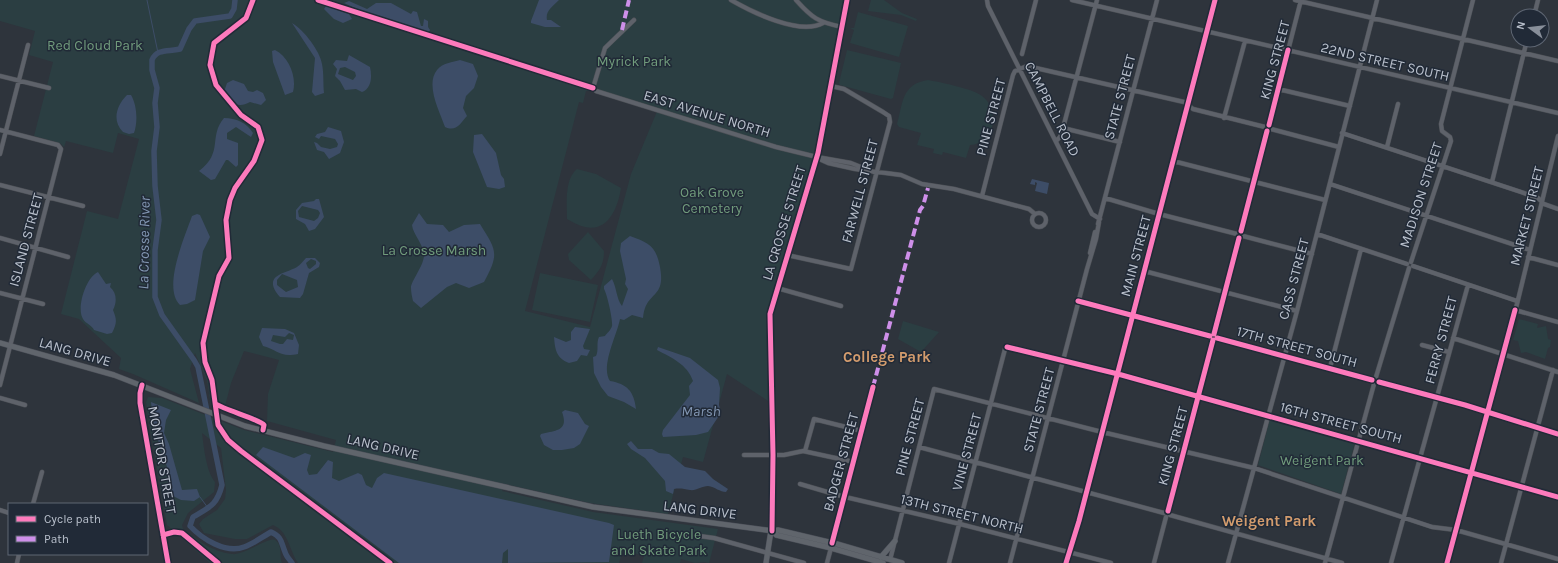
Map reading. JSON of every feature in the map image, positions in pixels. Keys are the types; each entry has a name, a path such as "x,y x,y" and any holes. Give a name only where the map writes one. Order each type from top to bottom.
{"main road":[{"name":"LA CROSSE STREET","path":"766,563 773,531 770,314 817,158 847,0"},
{"name":"LANG DRIVE","path":"0,344 73,363 142,385 219,417 245,426 324,446 579,505 633,514 773,531 778,530 882,560 902,563"},
{"path":"882,560 895,541"}],"street":[{"path":"731,0 762,16 782,22 807,26 823,23"},
{"path":"796,0 810,16 823,23 842,27"},
{"name":"CAMPBELL ROAD","path":"983,0 988,6 1092,214 1099,220"},
{"name":"CAMPBELL ROAD","path":"987,0 988,6"},
{"path":"1022,54 1036,0"},
{"name":"22ND STREET SOUTH","path":"1072,0 1558,113"},
{"path":"1056,141 1060,137 1064,128 1097,0"},
{"name":"STATE STREET","path":"1010,563 1078,301 1095,244 1099,220 1157,0"},
{"name":"MAIN STREET","path":"1066,563 1071,552 1087,492 1215,0"},
{"path":"1295,0 1558,61"},
{"name":"CASS STREET","path":"1228,563 1297,311 1377,0"},
{"name":"MADISON STREET","path":"1374,378 1452,139 1441,128 1473,0"},
{"name":"KING STREET","path":"1154,563 1301,1"},
{"name":"EAST AVENUE NORTH","path":"634,20 605,48 593,88 596,91 776,147 817,158 828,163 876,173 901,175 922,184 954,189 1029,209 1035,214"},
{"path":"1224,118 1245,41"},
{"path":"0,154 28,45"},
{"path":"1492,182 1526,48"},
{"path":"1020,69 1027,66 1184,102 1193,109 1339,147"},
{"name":"PINE STREET","path":"982,196 1013,74 1020,69"},
{"path":"0,76 49,88"},
{"name":"FARWELL STREET","path":"787,255 851,269 876,173 890,118 883,112 844,89 831,86"},
{"path":"1278,89 1350,106"},
{"path":"1387,147 1398,104"},
{"path":"1064,128 1120,142"},
{"path":"0,130 6,131"},
{"name":"ISLAND STREET","path":"0,385 60,147 6,131"},
{"path":"1342,133 1492,182 1542,201 1544,204 1558,209"},
{"name":"MARKET STREET","path":"1447,563 1504,355 1558,136"},
{"path":"1173,161 1326,200"},
{"path":"1330,184 1530,250"},
{"path":"0,185 83,206"},
{"path":"1105,198 1159,214 1312,254"},
{"path":"1317,234 1517,301"},
{"path":"0,238 68,257"},
{"path":"1330,368 1361,249"},
{"path":"1528,257 1558,266"},
{"path":"1144,271 1297,311"},
{"name":"FERRY STREET","path":"1392,563 1468,285"},
{"path":"777,288 841,306"},
{"path":"0,293 43,304"},
{"name":"17TH STREET SOUTH","path":"1078,301 1330,368 1374,378"},
{"path":"1515,310 1558,322"},
{"path":"1453,338 1558,372"},
{"path":"1422,345 1449,352"},
{"name":"16TH STREET SOUTH","path":"1008,346 1118,374 1359,440 1558,497"},
{"name":"VINE STREET","path":"949,563 1008,346"},
{"path":"1501,563 1553,370"},
{"path":"1326,561 1376,383 1374,378"},
{"path":"1376,383 1437,397 1558,434"},
{"name":"MONITOR STREET","path":"142,385 140,403 168,563"},
{"name":"BADGER STREET","path":"827,563 847,497 872,387"},
{"name":"PINE STREET","path":"890,560 934,389 991,404"},
{"path":"0,398 25,405"},
{"path":"991,404 1183,452 1254,468 1432,527 1456,530 1557,559"},
{"path":"805,451 814,419 862,431"},
{"path":"919,447 1167,514 1326,561 1342,563"},
{"path":"744,455 773,455 805,451 854,462"},
{"path":"33,503 42,472"},
{"name":"13TH STREET NORTH","path":"800,484 1111,563"},
{"path":"684,536 692,535 714,538 804,563"},
{"path":"1070,563 1071,552"}],"green space":[{"path":"0,0 843,0 815,155 768,313 768,401 727,374 703,462 683,457 668,514 590,503 505,484 502,491 593,512 718,529 709,563 695,563 681,559 680,563 642,563 644,556 623,550 619,563 298,563 286,537 273,525 247,539 235,539 204,533 199,524 203,519 217,510 225,499 226,490 221,448 202,433 207,466 215,482 214,492 188,513 182,525 183,529 212,548 232,554 237,554 267,541 275,540 280,548 282,563 210,563 167,525 149,424 146,402 148,397 162,398 244,430 333,452 336,440 267,421 268,394 279,360 244,351 231,383 224,410 211,406 207,381 195,353 190,369 199,403 119,369 121,358 79,319 61,314 87,211 118,219 139,139 118,133 113,153 66,141 64,147 60,143 34,136 53,62 29,55 35,31 0,21","holes":["590,87 658,109 631,174 590,327 525,311 579,102 583,103 586,91 589,91"]},
{"path":"871,0 884,0 902,13 917,19 916,21 901,15 868,11"},
{"path":"858,12 908,26 899,57 850,43 854,30 850,28 854,28"},
{"path":"847,50 901,63 893,98 891,99 840,85 839,83"},
{"path":"928,80 956,86 978,93 988,102 992,109 993,117 990,132 978,143 970,145 966,158 943,152 942,155 933,153 934,149 917,145 921,133 899,127 897,124 902,102 908,90 919,82"},
{"path":"577,169 596,174 621,188 615,210 606,222 600,226 593,228 585,227 567,219 568,186 573,173"},
{"path":"588,232 604,251 601,267 591,280 569,260 568,254"},
{"path":"540,273 598,285 590,322 532,310"},
{"path":"1519,319 1538,324 1537,328 1546,326 1548,339 1551,340 1545,359 1526,352 1521,353 1518,341 1513,340"},
{"path":"903,321 939,332 921,352 898,339"},
{"name":"Weigent Park","path":"1270,419 1355,442 1341,494 1258,465"}],"water":[{"path":"539,0 559,0 547,14 547,20 551,20 561,27 545,27 531,23"},
{"path":"349,1 367,9 376,3 391,3 411,14 413,11 417,12 421,26 423,26 424,19 428,21 428,27 430,30 429,32 359,10 344,3"},
{"path":"326,6 349,14 352,19 343,23 334,19 324,9"},
{"path":"292,23 297,26 315,47 321,59 323,68 324,93 315,96 312,92 315,58"},
{"path":"275,50 288,62 293,74 293,92 285,95 273,62 272,51"},
{"path":"349,55 370,67 371,78 369,85 368,88 362,92 356,89 345,90 335,76 337,69 333,64 336,60 347,61","holes":["345,67 355,72 356,76 353,80 338,74 340,68"]},
{"path":"460,60 473,64 478,76 474,88 466,96 463,108 467,116 458,126 452,129 445,127 437,106 432,83 439,68 448,63"},
{"path":"233,80 244,84 248,91 253,92 257,90 263,93 266,100 261,105 250,102 242,105 235,104 224,92 227,83"},
{"path":"127,95 131,95 133,99 136,114 134,133 129,134 123,132 117,123 118,109 123,99"},
{"path":"224,118 241,122 248,126 253,133 251,137 236,127 227,133 227,139 238,143 238,165 236,167 226,160 215,179 211,180 199,171 207,164 214,151 219,125"},
{"path":"328,127 341,131 344,142 340,153 329,159 324,152 317,150 314,142 321,147 330,149 337,147 338,144 335,139 321,136 319,139 315,137 317,134 325,132"},
{"path":"482,134 496,153 505,187 499,189 487,187 473,152 474,135"},
{"path":"1032,179 1049,183 1047,194 1035,191 1037,183 1035,182 1035,185 1030,184"},
{"path":"319,199 324,217 315,229 309,231 305,224 296,219 296,210 302,203","holes":["302,206 318,210 320,213 318,218 314,221 299,217 298,211"]},
{"path":"419,213 427,224 443,225 449,232 464,225 480,224 493,246 494,252 492,264 484,282 469,288 456,283 447,287 421,308 413,301 411,288 422,265 424,256 423,248 414,233 412,225"},
{"path":"197,214 200,215 210,237 203,251 195,300 187,304 180,305 175,297 173,287 174,275 180,248 192,216"},
{"path":"630,236 651,246 658,260 661,276 660,286 648,302 643,318 632,315 624,320 620,319 608,359 607,375 610,381 621,384 629,389 636,409 624,402 608,396 601,387 594,373 593,357 597,354 599,337 605,336 612,326 611,313 604,286 612,279 622,306 628,289 625,284 626,279 620,251 621,243"},
{"path":"306,258 315,258 320,263 319,267 309,273 303,294 300,298 280,297 275,290 273,284 274,280 277,276 297,267","holes":["311,259 316,261 316,264 310,269 306,263","282,274 297,280 298,287 286,292 277,285 277,280"]},
{"path":"98,272 106,284 111,283 110,287 116,298 113,310 116,324 112,333 107,334 94,330 84,321 81,314 83,293 90,280"},
{"path":"575,327 590,329 583,346 584,349 590,350 587,356 581,355 577,361 569,363 561,359 557,353 554,337 566,342 571,340 571,332"},
{"path":"262,328 285,329 294,333 299,345 298,354 287,355 263,346 259,337","holes":["289,333 294,335 293,340 287,339 283,344 271,341 273,335 285,337"]},
{"name":"Marsh","path":"658,347 690,358 718,380 720,388 719,405 721,413 708,432 696,435 663,437 663,430 690,395 689,386 693,381 683,366 657,350"},
{"path":"151,402 171,410 166,420 164,433 169,444 182,490 197,489 200,497 194,501 181,500 173,496 168,486 167,467 154,429"},
{"path":"565,410 578,413 585,424 589,426 580,444 574,448 553,450 544,445 540,436 541,434 560,429 564,423 562,412"},
{"path":"631,441 638,449 652,449 659,453 669,454 685,467 705,471 713,479 728,489 724,492 708,486 692,490 674,489 673,494 666,491 665,481 645,458 631,449 627,444"},
{"path":"263,447 294,458 305,453 311,455 307,470 309,475 317,474 328,460 333,462 332,478 339,481 358,473 362,475 366,485 372,488 377,478 384,473 609,523 614,525 609,562 508,563 508,549 503,553 502,563 399,563 256,455"}],"waterway":[{"path":"147,0 158,53"},
{"name":"La Crosse River","path":"235,0 234,9 230,16 195,21 189,29 180,49 160,52 154,56 152,60 152,70 157,88 155,103 157,127 154,151 155,186 159,220 155,250 155,297 162,315 198,367 222,485 218,497 212,505 193,517 190,526 201,536 215,544 222,547 237,549 247,546 271,532 279,538 286,555 292,563"},
{"path":"200,497 208,508"}],"marked path":[{"path":"622,30 629,0"},
{"path":"873,387 920,210 923,206 928,188"}],"cycle path":[{"path":"253,0 246,18 214,43 210,65 216,85 241,115 258,127 262,140 254,161 235,188 230,200 226,220 229,258 219,276 203,343 205,362 212,380 218,425 228,440 241,451 390,563"},
{"path":"318,0 593,88"},
{"path":"772,531 773,455 770,314 818,153 847,0"},
{"path":"1066,563 1079,521 1215,0"},
{"path":"1269,125 1288,50"},
{"path":"1241,231 1267,131"},
{"path":"1214,334 1239,238"},
{"path":"1078,301 1210,336"},
{"path":"1447,563 1515,310"},
{"path":"1217,338 1372,380"},
{"path":"1168,511 1213,340"},
{"path":"1007,347 1118,374 1558,497"},
{"path":"1379,382 1465,405 1558,434"},
{"path":"142,385 140,403 168,563"},
{"path":"832,543 873,387"},
{"path":"216,404 261,423 264,425 263,430"},
{"path":"163,535 174,532 182,533 218,563"}],"district":[{"name":"College Park","path":"887,357"},
{"name":"Weigent Park","path":"1269,521"}],"park label":[{"name":"Red Cloud Park","path":"95,45"},
{"name":"Myrick Park","path":"634,61"},
{"name":"Oak Grove Cemetery","path":"712,200"},
{"name":"La Crosse Marsh","path":"434,250"},
{"name":"Lueth Bicycle and Skate Park","path":"659,542"}]}
